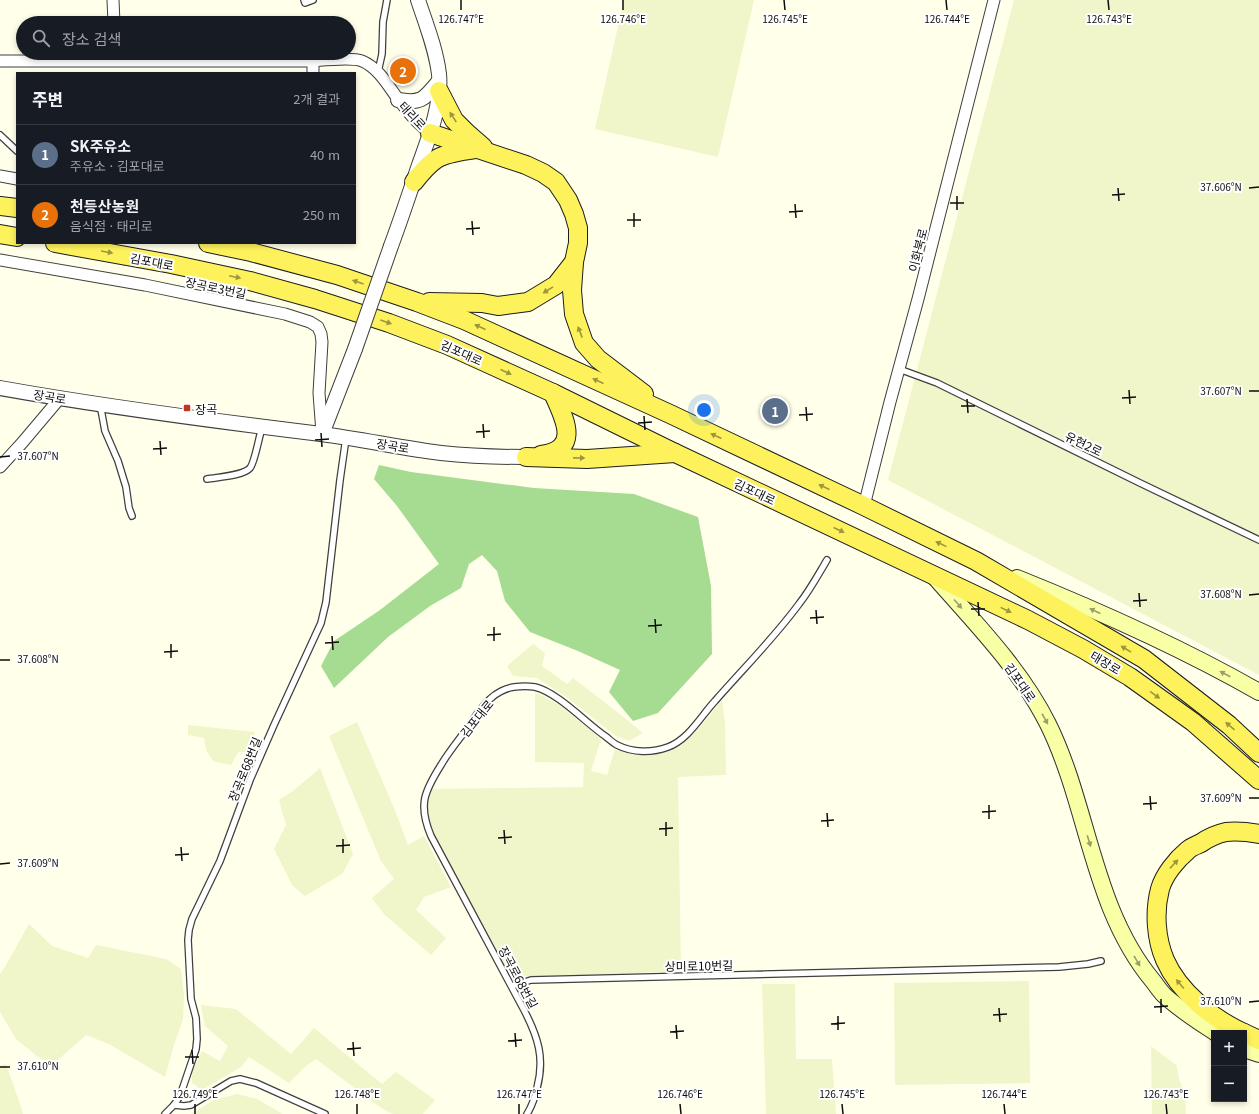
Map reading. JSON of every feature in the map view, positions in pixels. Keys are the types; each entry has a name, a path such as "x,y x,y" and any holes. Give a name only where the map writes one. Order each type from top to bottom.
{"main road":[{"path":"439,86 450,113 459,126 484,151"},
{"path":"430,133 526,165 543,173 556,182 568,200 578,228 578,243 574,262 572,290 574,314 584,343 598,359 670,414"},
{"path":"414,182 426,166 441,156 456,152 484,151"},
{"path":"0,206 16,208"},
{"path":"0,234 16,237"},
{"name":"김포대로","path":"61,244 171,264 250,281 315,299 389,323 447,345 554,393 676,453 933,575 1011,666 1031,693 1048,724 1062,756 1104,892 1120,932 1141,967 1164,995 1192,1018 1211,1030"},
{"path":"213,244 337,274 464,320 670,414 976,561 1056,594 1180,650 1259,692"},
{"path":"417,302 482,303 498,306 528,302 556,285 574,262"},
{"path":"526,457 551,454 559,450 565,443 567,434 566,424 554,393"},
{"path":"526,457 587,459 676,453"},
{"name":"태장로","path":"976,561 1144,659 1229,725 1259,753"},
{"name":"태장로","path":"933,575 1069,641 1130,677 1193,722 1259,780"},
{"path":"1237,1030 1200,1006 1177,981 1160,948 1157,932 1156,910 1160,888 1170,869 1188,850 1209,838 1225,832 1244,831 1259,834"},
{"path":"1247,1034 1259,1040"},
{"path":"1247,1050 1259,1054"}],"street":[{"path":"113,0 114,16"},
{"name":"태리로","path":"264,60 362,61 378,72 398,100 418,124 430,133 436,111 439,86 436,61 418,0"},
{"name":"이화북로","path":"864,506 994,0"},
{"name":"태리로","path":"0,61 29,60"},
{"path":"313,61 313,72"},
{"path":"398,100 411,102 422,99 439,86"},
{"path":"322,434 355,349 430,133"},
{"path":"0,176 16,179"},
{"name":"장곡로3번길","path":"0,260 145,285 286,314 310,322 318,327 322,342 319,393 322,434"},
{"name":"장곡로","path":"0,388 100,404 322,434 442,453 526,457"},
{"path":"0,467 26,439 60,398"}],"lane":[{"path":"304,0 305,3 313,0"},
{"path":"378,72 382,54 383,22 388,0"},
{"path":"0,135 16,150"},
{"name":"유현2로","path":"899,369 944,386 1259,540"},
{"path":"100,404 105,431 118,461 126,487 129,508 132,516"},
{"path":"207,479 238,474 250,468 254,462 262,427"},
{"name":"장곡로68번길","path":"165,1114 180,1096 196,1049 196,1018 191,999 188,930 220,862 250,780 321,623 326,595 346,438"},
{"name":"김포대로","path":"443,858 426,825 424,814 425,795 442,764 490,698 511,688 525,686 537,688 550,693 617,745 631,750 646,752 669,747 680,740 691,729 790,616 810,589 827,560"},
{"name":"장곡로68번길","path":"443,858 535,1031 541,1060 539,1081 531,1108 527,1114"},
{"name":"상미로10번길","path":"512,986 531,980 1059,967 1101,961"},
{"path":"174,1105 191,1105 231,1081 240,1079 256,1083 325,1114"}],"green space":[{"path":"624,0 754,0 718,157 595,129"},
{"path":"1014,0 1259,0 1259,675 888,480"},
{"path":"379,465 411,472 534,488 634,494 698,517 711,586 712,654 658,713 633,721 609,692 620,670 530,632 505,601 497,571 482,555 469,564 461,588 430,606 388,637 334,688 321,666 334,641 380,610 439,564 397,506 374,479"},
{"path":"533,644 545,653 542,666 567,684 573,678 643,733 629,741 616,736 565,696 537,678 513,676 507,666"},
{"path":"535,692 558,704 601,739 591,771 607,775 615,749 633,755 656,755 679,747 695,733 722,700 725,723 726,775 678,777 681,971 542,977 515,976 508,970 431,831 427,818 431,789 583,787 584,763 535,762"},
{"path":"357,722 394,808 408,845 424,836 451,887 424,897 416,910 446,938 431,955 385,915 372,898 394,879 381,861 329,736"},
{"path":"188,725 255,732 250,752 238,752 231,765 213,761 206,750 204,738 188,735"},
{"path":"320,768 353,854 342,874 305,896 292,885 274,849 286,825 279,800 293,791"},
{"path":"29,924 52,946 88,958 96,945 166,959 181,969 184,995 183,1019 165,1077 109,1044 86,1035 52,1065 37,1056 16,1039 0,1012 0,974"},
{"path":"1029,981 1030,1083 895,1085 894,983"},
{"path":"762,984 795,984 796,1059 832,1059 836,1114 766,1114"},
{"path":"201,1005 236,1009 291,1054 314,1028 382,1084 396,1072 435,1100 423,1114 393,1114 381,1108 316,1059 306,1066 289,1083 249,1057 241,1067 202,1090 192,1083 192,1072 202,1051 220,1061 228,1046 205,1026"},
{"path":"1151,1046 1177,1066 1179,1080 1185,1092 1186,1114 1152,1114"},
{"path":"6,1064 23,1114 0,1114 0,1066"},
{"path":"237,1094 257,1099 283,1114 191,1114 214,1100"}],"place":[{"name":"천등산농원","path":"403,71"},
{"name":"장곡","path":"187,408"},
{"name":"SK주유소","path":"775,411"}]}
